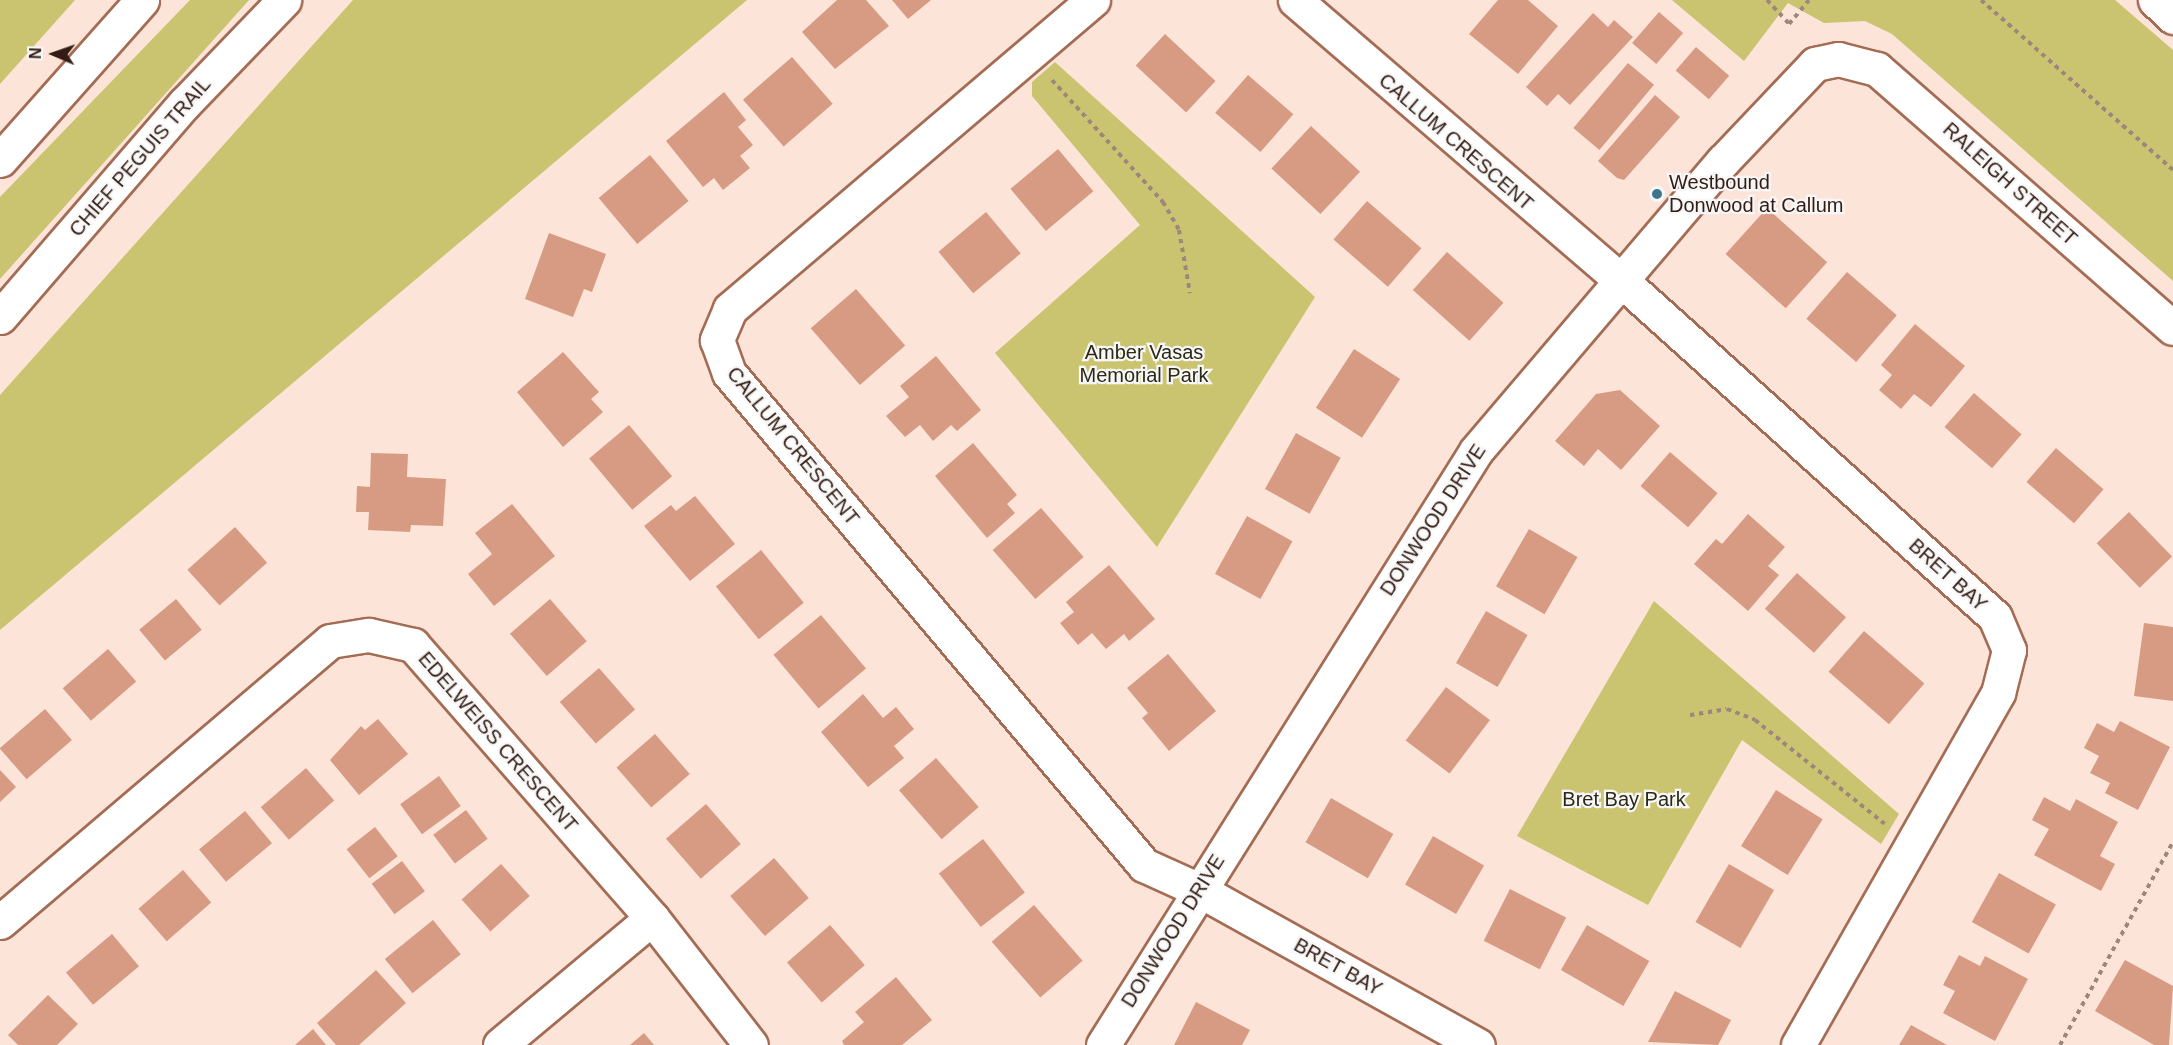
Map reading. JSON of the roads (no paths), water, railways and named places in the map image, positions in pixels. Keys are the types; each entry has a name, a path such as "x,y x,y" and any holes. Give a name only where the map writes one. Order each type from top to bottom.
{"street":[{"path":"0,160 142,0"},
{"name":"CHIEF PEGUIS TRAIL","path":"0,317 185,103 284,0"},
{"name":"CALLUM CRESCENT","path":"1093,0 730,309 717,340 729,373 1144,865 1198,890"},
{"name":"CALLUM CRESCENT","path":"1295,0 1621,280"},
{"name":"DONWOOD DRIVE","path":"1103,1045 1198,890 1476,451 1795,80 1815,64 1838,59"},
{"name":"RALEIGH STREET","path":"1838,59 1868,65 1900,87 2173,328"},
{"name":"BRET BAY","path":"1621,280 1995,617 2009,650 1998,693 1798,1045"},
{"name":"EDELWEISS CRESCENT","path":"0,922 330,641 369,635 413,645 652,918 751,1045"},
{"name":"BRET BAY","path":"1198,890 1478,1045"},
{"path":"500,1045 652,918"}],"place":[{"name":"Westbound Donwood at Callum","path":"1657,194"}],"park label":[{"name":"Amber Vasas Memorial Park","path":"1144,364"},
{"name":"Bret Bay Park","path":"1624,799"}]}
